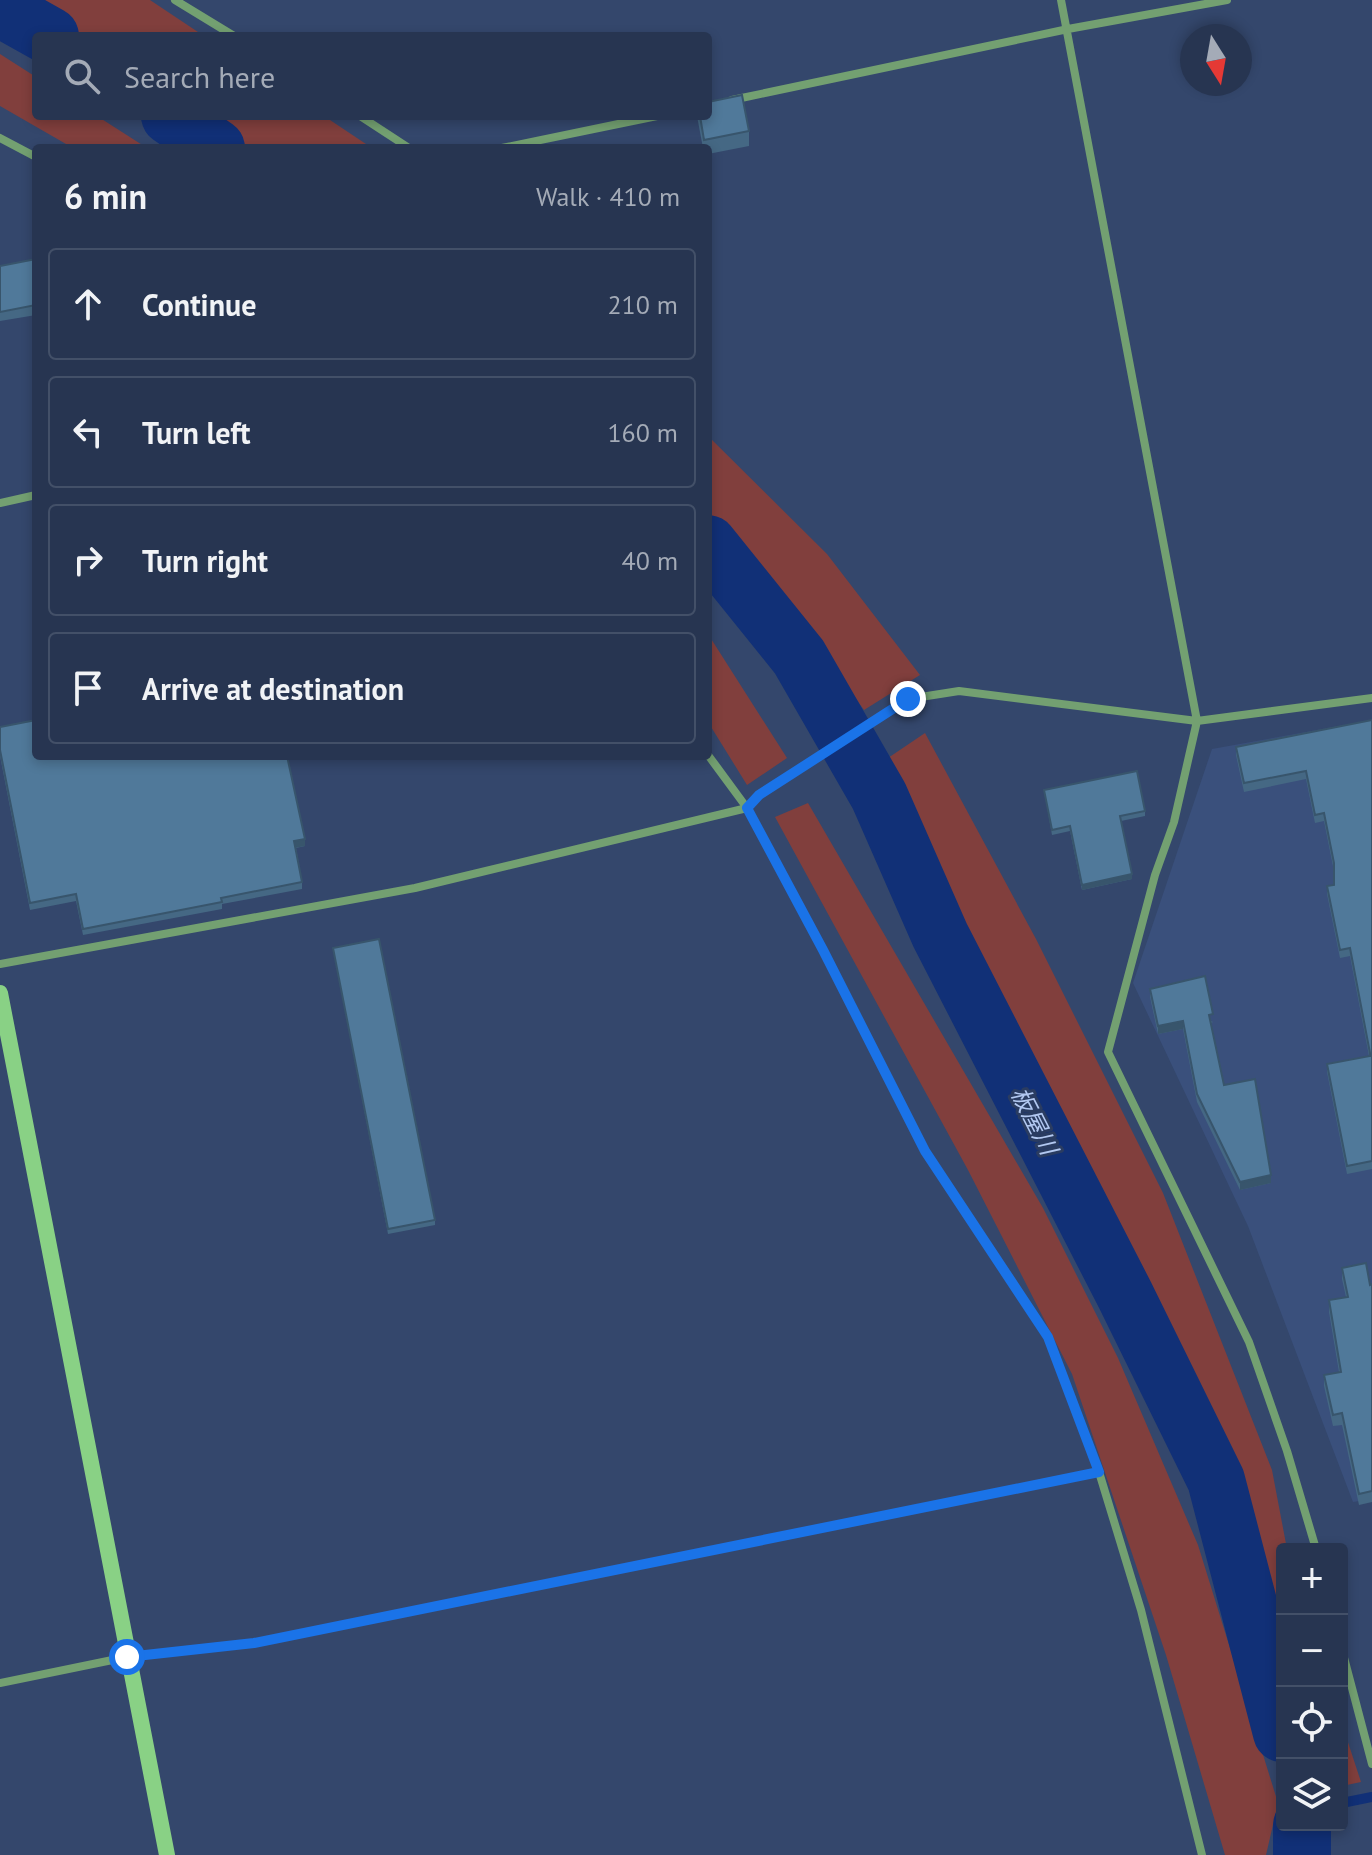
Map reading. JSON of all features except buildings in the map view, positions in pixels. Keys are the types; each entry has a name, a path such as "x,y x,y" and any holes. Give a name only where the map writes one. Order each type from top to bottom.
{"street":[{"path":"175,0 227,32"},
{"path":"1061,0 1197,721 1174,822 1155,875 1108,1052 1249,1342 1287,1451 1314,1543"},
{"path":"724,102 1068,29 1227,0"},
{"path":"366,120 403,144"},
{"path":"521,144 638,120"},
{"path":"0,138 32,155"},
{"path":"0,503 32,496"},
{"path":"0,964 415,888 747,808 759,795 908,699 959,691 1197,721 1372,698"},
{"path":"712,760 747,808 925,1151 1048,1337 1099,1472 1141,1610 1202,1855"},
{"path":"0,993 167,1855"},
{"path":"0,1683 127,1657 254,1643 1099,1472"},
{"path":"1348,1673 1372,1764"}],"shaded area":[{"path":"32,0 150,0 198,32 77,32"},
{"path":"0,54 32,74 32,120 103,120 141,144 66,144 0,106"},
{"path":"203,120 330,120 366,144 236,144"},
{"path":"712,440 827,554 920,675 864,710 750,557 712,523"},
{"path":"712,640 787,758 747,785 712,728"},
{"path":"1372,720 1372,1499 1353,1502 1248,1226 1133,983 1212,749"},
{"path":"925,733 1036,939 1163,1193 1272,1470 1286,1543 1276,1543 1276,1620 1136,1265 1013,1045 888,758"},
{"path":"808,803 1043,1208 1118,1358 1198,1545 1276,1797 1276,1812 1266,1855 1225,1855 1166,1655 1072,1374 968,1170 775,817"},
{"path":"1348,1742 1361,1782 1348,1785"}],"waterway":[{"name":"板屋川","path":"0,8 43,32"},
{"name":"板屋川","path":"176,120 210,144"},
{"name":"板屋川","path":"712,549 799,657 879,796 940,935 1216,1480 1276,1710"},
{"path":"1348,1802 1372,1797"},
{"name":"板屋川","path":"1302,1831 1302,1855"}],"route":[{"path":"127,1657 254,1643 1099,1472 1048,1337 925,1151 747,808 759,795 908,699"}]}
